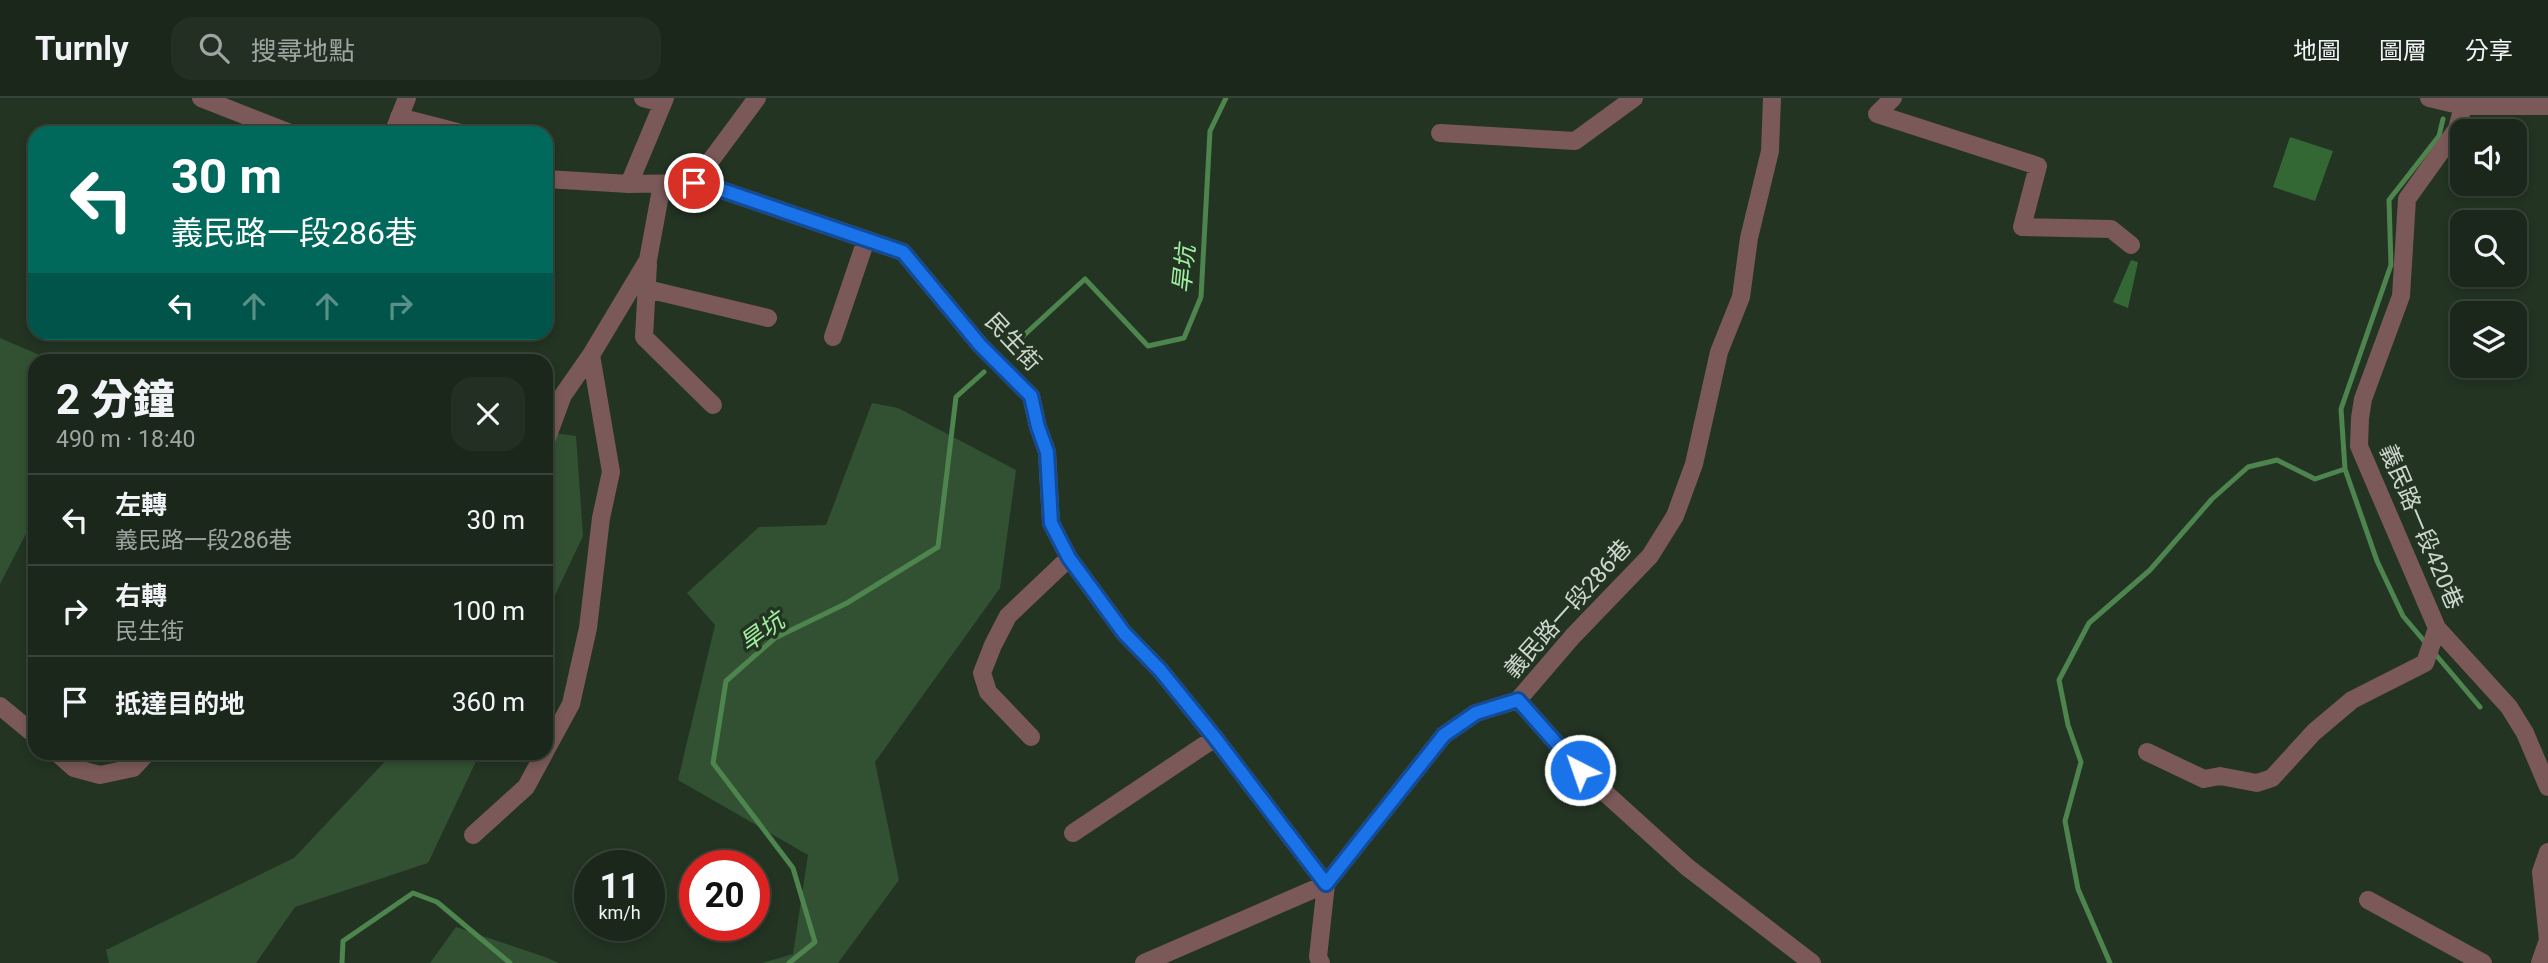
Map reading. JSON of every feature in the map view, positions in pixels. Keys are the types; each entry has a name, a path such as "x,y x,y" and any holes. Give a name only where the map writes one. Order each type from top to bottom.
{"street":[{"path":"201,98 272,126"},
{"path":"396,125 407,98"},
{"path":"629,184 663,101 643,98"},
{"path":"694,183 757,98"},
{"path":"1440,132 1574,141 1634,98"},
{"name":"義民路一段286巷","path":"1144,963 1326,884 1444,735 1476,713 1518,700 1573,636 1650,556 1675,516 1694,464 1719,352 1741,297 1749,239 1770,151 1772,98"},
{"path":"1893,98 1877,114 2038,166 2022,227 2111,229 2131,245"},
{"path":"2429,98 2463,106 2548,106"},
{"name":"義民路一段420巷","path":"2463,106 2457,129 2407,198 2401,296 2363,398 2359,446 2437,628 2509,707 2525,733 2548,787"},
{"name":"民生街","path":"553,179 629,184 694,183 713,187 903,252 980,345 1031,396 1047,452 1051,523 1069,558 1124,633 1160,670 1215,738 1326,884"},
{"path":"662,184 648,260 645,337 713,405"},
{"path":"833,337 866,240"},
{"path":"553,422 563,395 591,355 648,260"},
{"path":"647,289 768,318"},
{"path":"553,737 571,704 588,628 601,518 611,472 591,355"},
{"path":"1031,737 988,692 982,673 1008,616 1069,558"},
{"path":"2147,752 2204,779 2220,776 2257,783 2272,778 2314,732 2352,700 2425,663 2437,628"},
{"path":"1518,700 1580,770 1687,867 1812,963"},
{"path":"0,706 28,729"},
{"path":"1073,833 1215,738"},
{"path":"65,760 74,768 100,775 133,768 140,760"},
{"path":"473,835 526,787 540,760"},
{"path":"2540,963 2548,940 2541,873 2548,852"},
{"path":"1321,963 1318,957 1326,884"},
{"path":"2368,900 2483,963"}],"green space":[{"path":"0,338 37,354 28,354 28,530 0,584"},
{"path":"872,403 898,408 1016,470 1000,588 875,762 899,880 838,963 762,963 793,954 808,855 678,780 715,625 687,593 759,527 826,525"},
{"path":"553,433 576,436 583,536 553,599"},
{"path":"386,760 477,760 428,863 295,907 256,963 109,963 106,950 294,858"},
{"path":"456,927 545,957 559,963 430,963"}],"building":[{"path":"2290,137 2333,151 2315,201 2273,187"},
{"path":"2131,260 2138,262 2128,308 2113,302"}],"waterway":[{"name":"旱坑","path":"1008,350 1085,279 1148,346 1184,338 1201,297 1210,131 1226,98"},
{"path":"2110,963 2078,889 2065,821 2081,762 2068,725 2059,680 2089,623 2150,570 2212,499 2248,467 2277,460 2315,479 2345,469 2341,409 2391,265 2389,200 2439,136 2443,119"},
{"name":"旱坑","path":"789,963 815,942 793,868 713,763 726,681 775,638 847,603 938,547 956,397 984,372"},
{"path":"2345,469 2377,561 2403,616 2480,707"},
{"name":"旱坑","path":"342,963 343,941 413,893 437,902 510,963"}],"route":[{"path":"694,183 713,187 903,252 980,345 1031,396 1047,452 1051,523 1069,558 1124,633 1160,670 1215,738 1326,884 1444,735 1476,713 1518,700 1580,770"}]}
